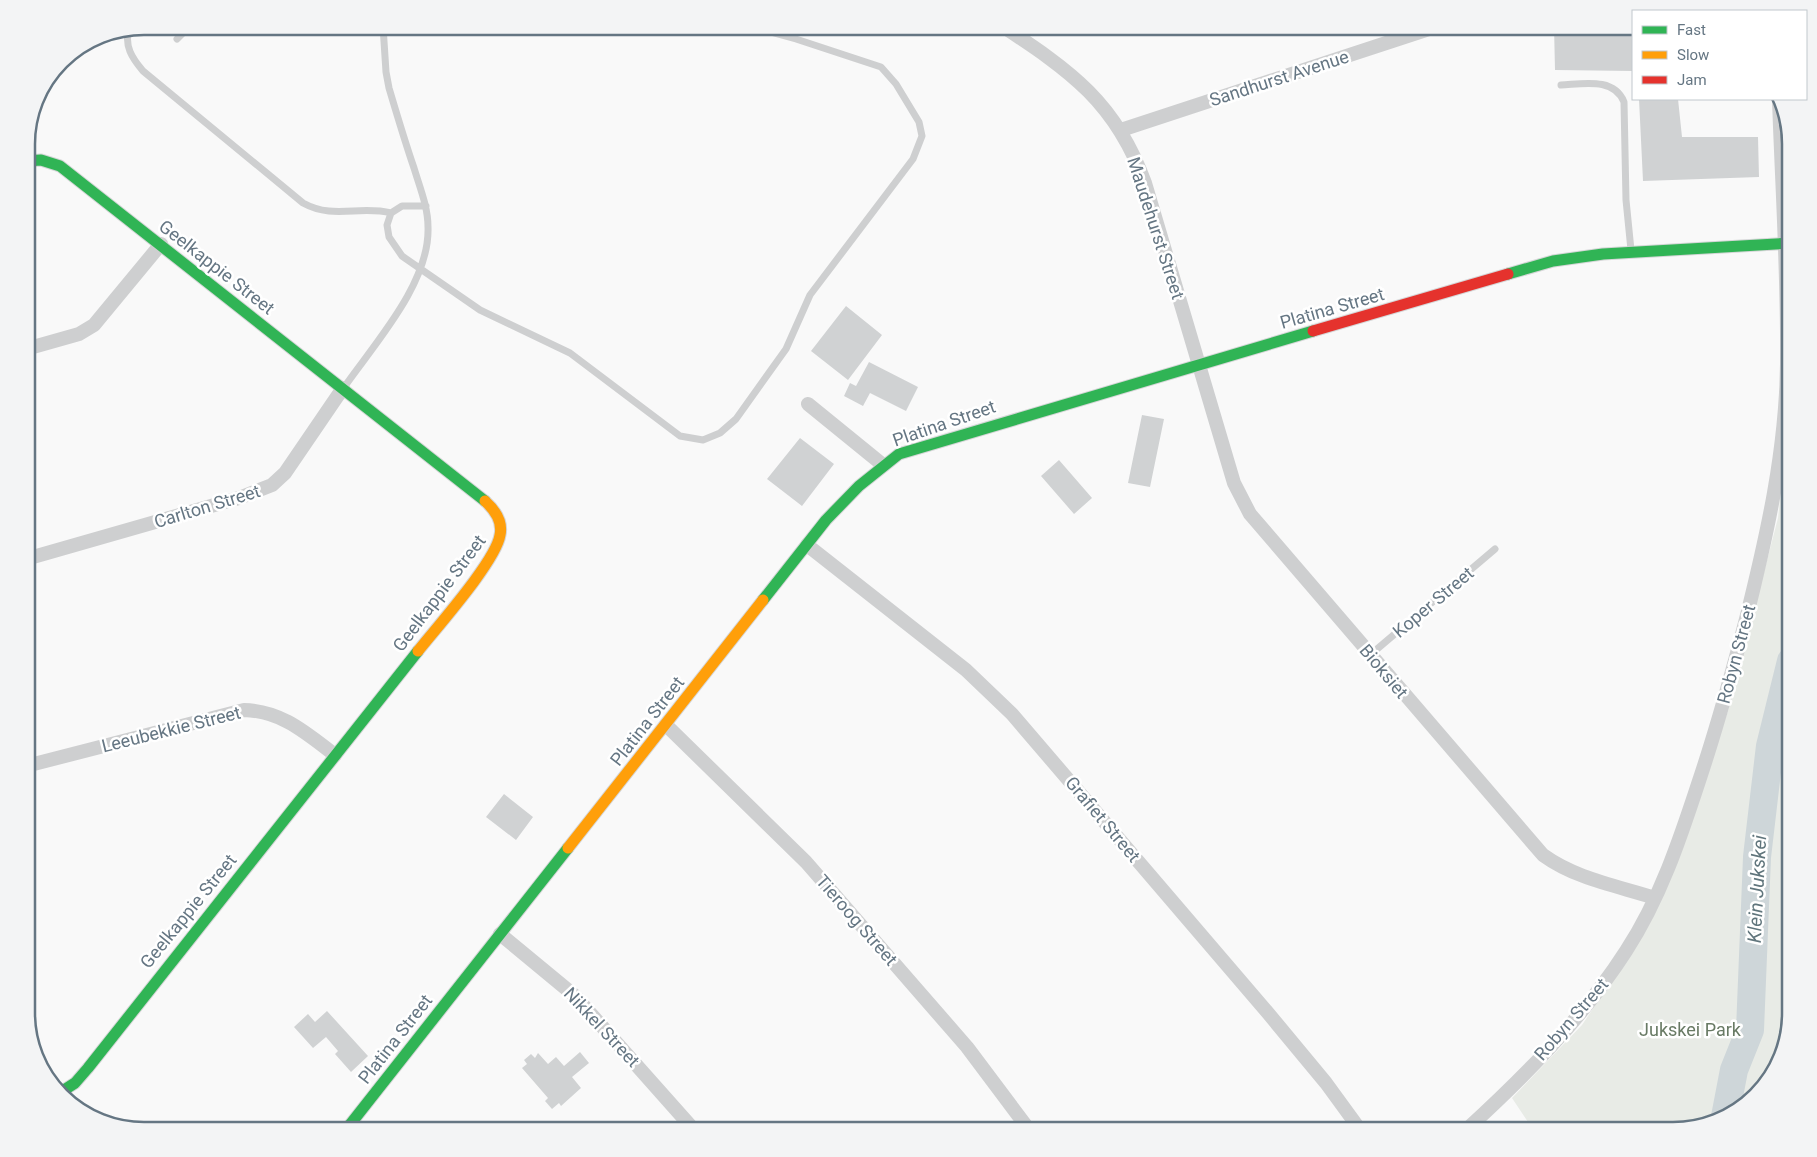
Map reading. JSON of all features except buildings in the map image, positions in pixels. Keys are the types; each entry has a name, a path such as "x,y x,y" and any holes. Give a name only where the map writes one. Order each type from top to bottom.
{"street":[{"name":"Maudehurst Street","path":"1016,35 1055,61 1082,82 1121,130 1137,160 1145,183 1199,364"},
{"name":"Sandhurst Avenue","path":"1121,130 1394,35"},
{"name":"Geelkappie Street","path":"35,161 41,160 60,166 489,504 498,517 502,538 480,572 74,1083 66,1089"},
{"name":"Platina Street","path":"352,1122 826,520 859,486 899,454 974,430 1553,261 1577,256 1782,243"},
{"path":"35,346 79,334 94,325 161,244"},
{"name":"Bioksiet","path":"1199,364 1234,483 1244,504 1370,655 1543,855 1559,866 1581,875 1655,898"},
{"name":"Carlton Street","path":"35,556 240,498 272,484 290,467 343,388"},
{"path":"808,404 883,465"},
{"name":"Robyn Street","path":"1474,1122 1579,1013 1628,949 1655,898 1682,832 1710,749 1733,669 1771,517 1782,431"},
{"name":"Grafiet Street","path":"808,545 966,670 1012,714 1268,1013 1326,1083 1354,1122"},
{"name":"Leeubekkie Street","path":"35,764 244,710 270,713 288,720 335,755"},
{"name":"Tieroog Street","path":"666,725 764,819 817,874 967,1047 1023,1122"},
{"name":"Nikkel Street","path":"500,934 575,996 687,1122"}],"lane":[{"path":"177,39 181,35"},
{"path":"343,388 408,296 427,246 426,206 386,72 384,35"},
{"path":"426,206 402,206 391,213 387,225 391,243 402,256 480,310 570,353 680,436 703,440 720,433 736,419 786,349 810,295 913,159 922,136 919,122 908,103 889,75 881,67 782,35"},
{"path":"129,36 128,48 131,56 143,71 303,203 325,212 368,210 391,213"},
{"path":"1561,85 1603,84 1613,87 1621,94 1624,102 1626,200 1632,252"},
{"name":"Koper Street","path":"1370,655 1495,550"}],"green space":[{"name":"Jukskei Park","path":"1782,480 1782,1013 1778,1041 1771,1061 1755,1085 1734,1104 1721,1111 1695,1120 1673,1122 1528,1122 1512,1098 1582,1025 1630,953 1685,838 1728,711 1778,518"}],"waterway":[{"name":"Klein Jukskei","path":"1727,1108 1734,1070 1750,1030 1757,857 1770,746 1782,697"}],"traffic: fast":[{"path":"35,160 41,160 60,166 485,501"},
{"path":"1508,274 1553,261 1603,254 1782,244"},
{"path":"763,600 826,520 859,486 899,454 1313,331"},
{"path":"66,1089 75,1083 88,1068 418,651"},
{"path":"352,1122 568,848"}],"traffic: slow":[{"path":"418,651 477,577 496,546 501,530 499,520 495,512 485,501"},
{"path":"568,848 763,600"}],"traffic: jam":[{"path":"1313,331 1508,274"}]}
